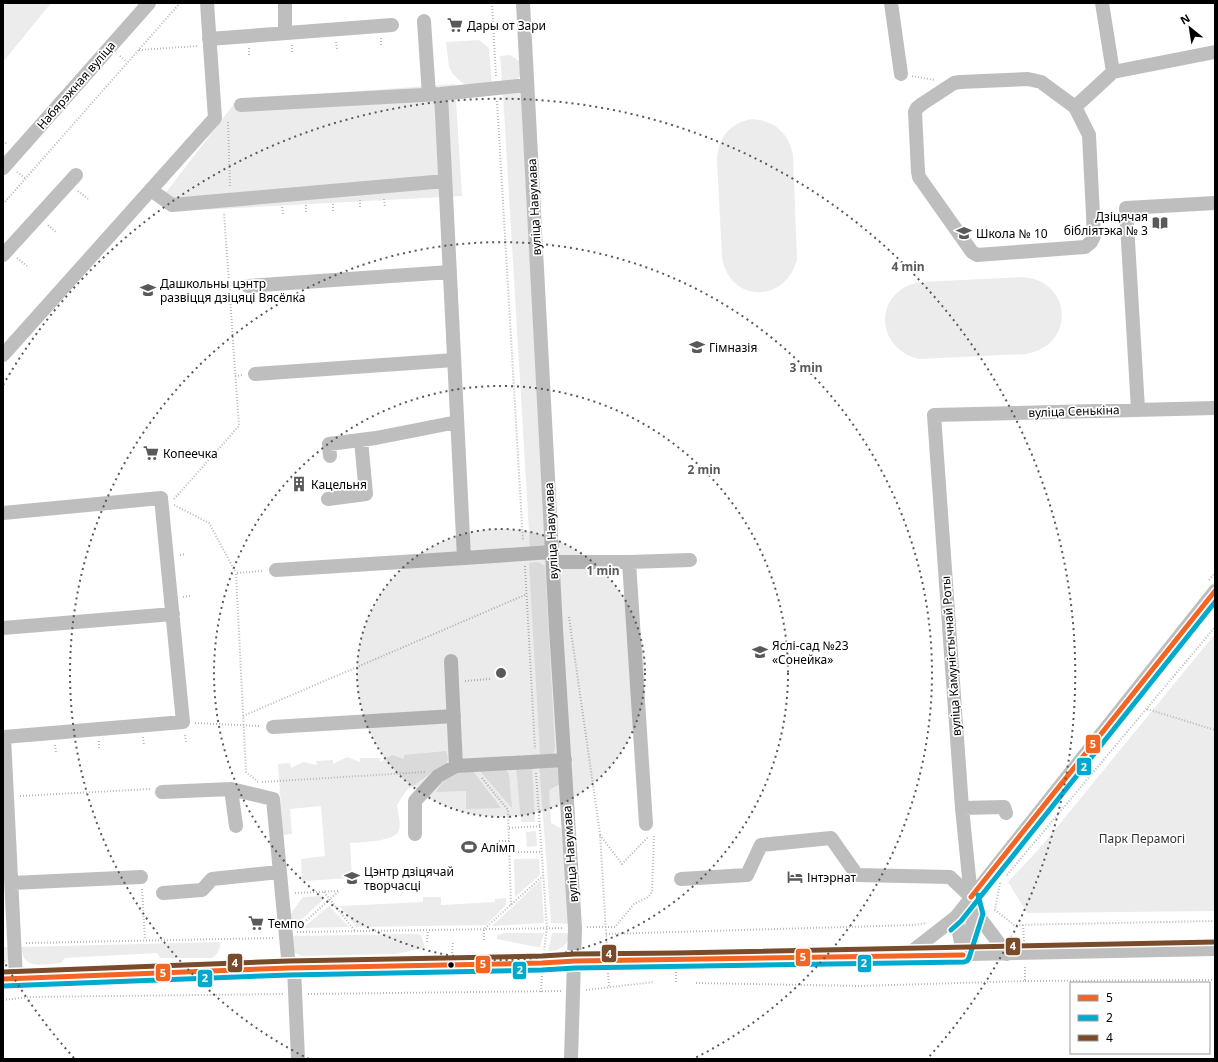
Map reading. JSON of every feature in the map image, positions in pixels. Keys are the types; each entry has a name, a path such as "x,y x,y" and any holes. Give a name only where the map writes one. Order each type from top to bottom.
{"street":[{"name":"Набярэжная вуліца","path":"3,168 149,3"},
{"path":"3,355 215,118 207,3"},
{"path":"285,3 285,33"},
{"name":"вуліца Навумава","path":"522,3 552,557 575,928 571,1059"},
{"path":"891,3 901,74"},
{"path":"1102,3 1113,72"},
{"path":"424,21 435,94 445,181 464,558"},
{"path":"210,42 285,33 392,25"},
{"path":"1076,107 1113,72 1215,52"},
{"path":"1028,79 1041,82 1076,107 1089,135 1094,236 1091,242 1086,247 977,255 972,252 919,177 915,112 917,108 954,83 1028,79"},
{"path":"241,105 435,94 527,85"},
{"path":"3,254 76,175"},
{"path":"151,190 172,205 445,181"},
{"path":"1138,409 1126,208 1215,204"},
{"path":"248,286 450,272"},
{"path":"255,374 454,360"},
{"name":"вуліца Сенькіна","path":"934,415 1215,408"},
{"name":"вуліца Камуністычнай Роты","path":"934,415 962,808 970,898"},
{"path":"330,456 329,444 376,438 457,422"},
{"path":"328,499 366,494 361,440"},
{"path":"3,513 162,498 183,722 4,737 6,837 12,883 15,943 9,979 292,968 451,964 1025,954 1215,949"},
{"path":"276,570 524,554 629,562 690,560"},
{"path":"629,562 646,824"},
{"path":"906,956 956,916 1215,591"},
{"path":"3,628 173,614"},
{"path":"451,661 456,766"},
{"path":"273,727 454,716"},
{"path":"415,834 415,801 438,776 456,766 564,760"},
{"path":"231,789 236,826"},
{"path":"162,792 231,789 273,800 286,936 295,994 298,1059"},
{"path":"962,808 1004,808 1006,812"},
{"path":"681,879 747,875 761,845 831,838 858,875 950,877 970,898 976,913 1007,954"},
{"path":"163,893 202,890 212,879 280,872"},
{"path":"12,883 141,877"},
{"path":"963,955 976,913"},
{"path":"956,916 963,955"}],"path":[{"path":"3,204 180,3"},
{"path":"492,3 547,928 542,963 541,992"},
{"path":"138,50 210,42"},
{"path":"901,74 954,83"},
{"path":"3,141 7,144"},
{"path":"223,200 239,426 170,504 209,523 236,573 246,772 259,782 273,800"},
{"path":"236,573 276,570"},
{"path":"243,716 527,594"},
{"path":"569,617 600,834 609,987"},
{"path":"995,910 1000,884 1215,627"},
{"path":"452,682 490,679"},
{"path":"1147,709 1215,730"},
{"path":"186,742 183,722 273,727"},
{"path":"472,765 508,810 511,905"},
{"path":"509,828 540,826"},
{"path":"282,894 339,891 293,932 615,927 634,904 648,897 652,892 654,830 622,864 600,834"},
{"path":"499,841 509,841"},
{"path":"509,852 542,852"},
{"path":"484,940 484,929 543,876"},
{"path":"141,877 145,940"},
{"path":"324,892 355,931"},
{"path":"976,913 995,910 1014,925 1215,921"},
{"path":"606,934 913,925 933,921"},
{"path":"1023,925 1025,981"},
{"path":"427,942 428,930"},
{"path":"15,943 278,938 286,936"},
{"path":"696,983 860,986 1025,981 1215,980"},
{"path":"3,1000 30,997 541,992 574,991 654,982"}],"green space":[{"path":"3,3 51,3 3,62"},
{"path":"479,40 489,48 492,84 468,86 461,82 453,74 449,67 446,42"},
{"path":"510,55 521,62 520,76 515,82 502,83 500,56"},
{"path":"455,84 462,196 181,211 164,195 237,100"},
{"path":"521,93 546,548 530,549 503,94"},
{"path":"752,119 774,125 784,134 791,147 793,155 797,259 791,274 782,284 770,290 758,292 746,290 735,283 727,272 722,257 717,160 720,144 727,132 737,124"},
{"path":"1021,277 1038,281 1050,289 1058,300 1062,313 1060,326 1054,338 1043,348 1026,354 919,359 904,353 893,343 887,332 885,319 888,307 894,295 906,287 921,282"},
{"path":"538,562 545,566 555,747 552,754 540,754 529,563"},
{"name":"Парк Перамогі","path":"1215,634 1215,911 1027,913 1008,882 1039,849"},
{"path":"446,751 448,758 446,765 435,770 406,791 397,805 400,824 399,830 396,834 392,837 378,841 350,843 352,878 302,881 301,859 325,856 321,806 290,809 292,834 283,835 278,764 290,763 291,768 303,762 317,765 316,761 333,760 333,764 347,757 360,762 360,758 380,758 380,762 392,755 404,759 404,755"},
{"path":"539,763 556,767 559,772 560,784 549,790 551,823 564,830 570,924 551,923"},
{"path":"532,764 535,822 521,822 516,766"},
{"path":"472,770 501,808 466,809 466,791 436,792 445,778 451,773"},
{"path":"479,770 506,770 509,774 512,808"},
{"path":"536,831 537,846 527,847 526,832"},
{"path":"514,859 539,859 540,875 515,897"},
{"path":"541,880 544,923 492,926"},
{"path":"321,896 324,899 290,930 289,916 303,897"},
{"path":"423,897 441,897 441,905 495,902 495,899 506,898 506,905 486,925 356,927 340,906 423,902"},
{"path":"329,906 349,927 303,928"},
{"path":"505,933 544,933 540,947 497,939 497,935"},
{"path":"552,933 570,933 566,944 557,950 548,951"},
{"path":"421,935 425,948 395,954 303,956 299,955 292,949 290,936"},
{"path":"220,942 219,951 212,958 160,958 157,953 65,958 61,963 41,965 30,963 26,960 21,947"},
{"path":"12,947 10,960 3,965 3,948"}],"transit line":[{"name":"5","path":"971,897 1215,591"},
{"name":"2","path":"951,930 961,921 1215,602"},
{"name":"2","path":"3,986 289,975 575,968 964,962 969,958 983,914 978,895"},
{"name":"4","path":"3,972 289,961 1215,942"},
{"name":"5","path":"3,979 289,968 575,961 963,955"}],"place":[{"name":"Дары от Зари","path":"455,25"},
{"name":"Дзіцячая бібліятэка № 3","path":"1160,223"},
{"name":"Школа № 10","path":"964,233"},
{"name":"Дашкольны цэнтр развіцця дзіцяці Вясёлка","path":"148,290"},
{"name":"Гімназія","path":"697,347"},
{"name":"Копеечка","path":"151,453"},
{"name":"Кацельня","path":"299,484"},
{"name":"Яслі-сад №23 «Сонейка»","path":"760,652"},
{"name":"Алімп","path":"469,847"},
{"name":"Інтэрнат","path":"795,877"},
{"name":"Цэнтр дзіцячай творчасці","path":"352,878"},
{"name":"Темпо","path":"256,923"}]}
